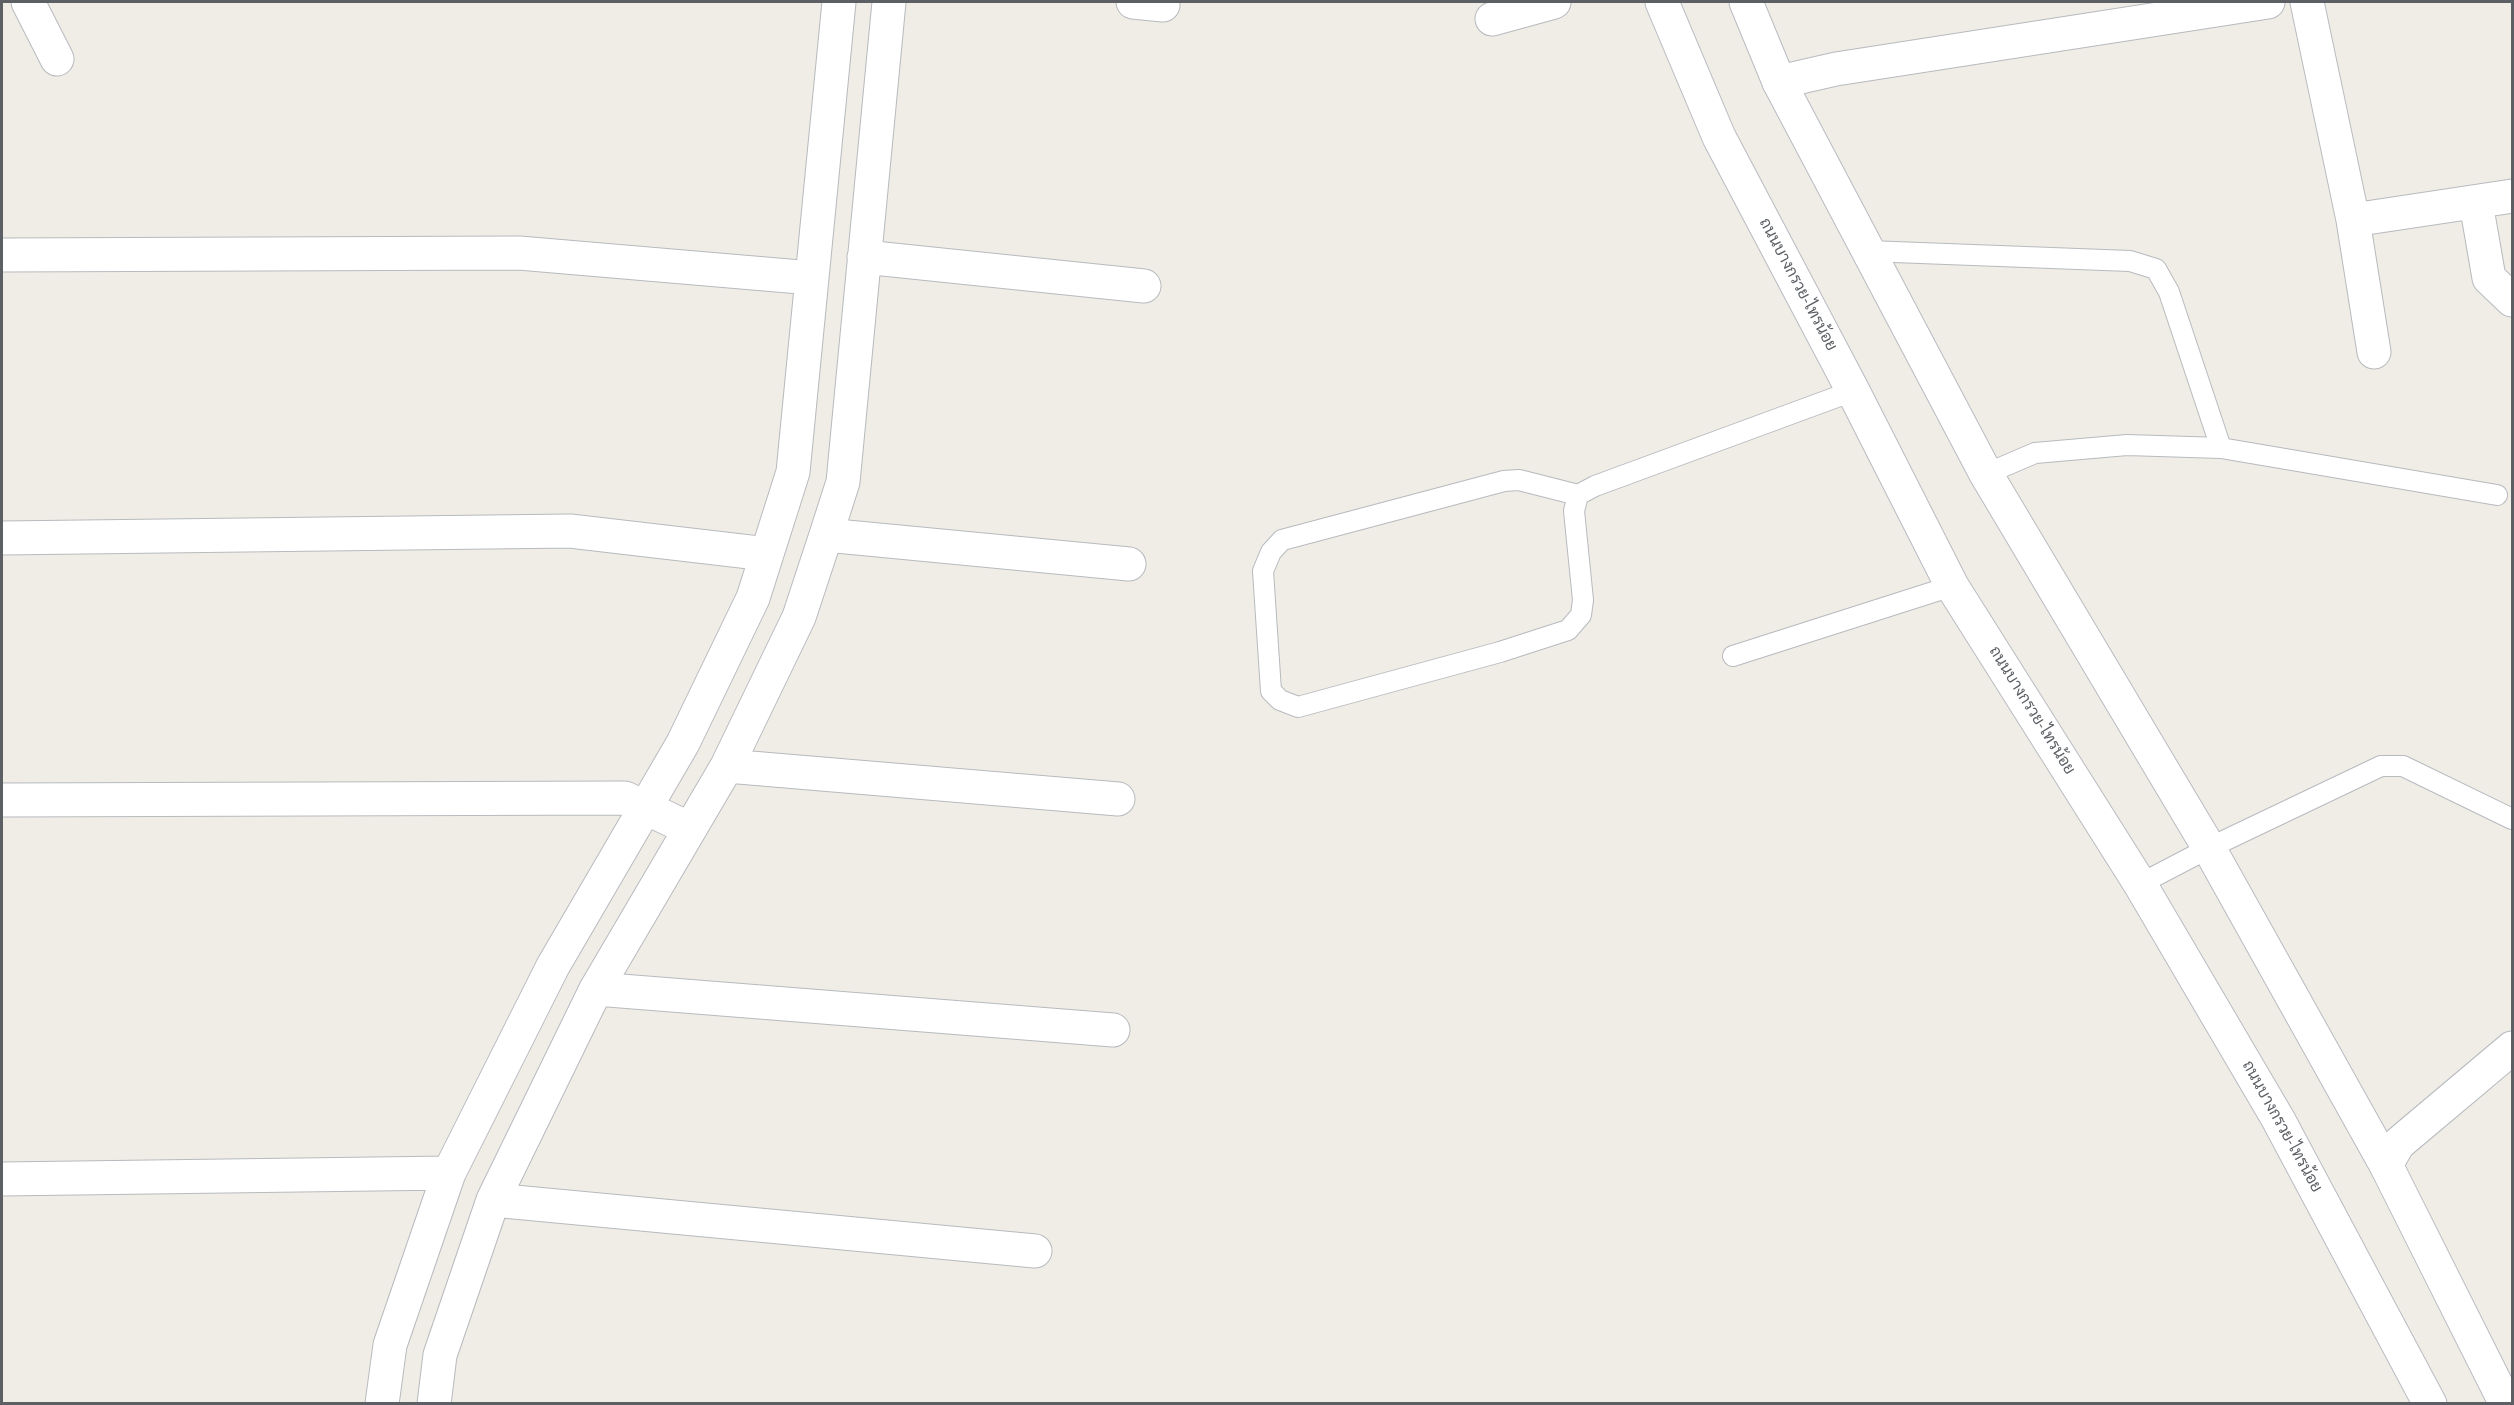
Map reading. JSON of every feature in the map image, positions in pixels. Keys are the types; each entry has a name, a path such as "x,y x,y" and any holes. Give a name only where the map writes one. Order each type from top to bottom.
{"street":[{"path":"28,2 57,59"},
{"path":"382,1404 390,1345 449,1173 552,966 683,743 748,609 767,554 793,472 839,2"},
{"path":"434,1404 440,1355 493,1200 596,989 727,766 800,617 843,482 889,2"},
{"path":"1492,19 1554,2"},
{"name":"ถนนบางกรวย-ไทรน้อย","path":"1662,2 1719,137 1853,391 1952,586 2140,884 2278,1119 2430,1404"},
{"path":"1746,2 1779,82 1986,474 2209,848 2386,1165 2506,1404"},
{"path":"1779,82 1848,68 2268,2"},
{"path":"2307,2 2353,220 2374,352"},
{"path":"2353,220 2512,196"},
{"path":"2476,203 2489,278 2512,300"},
{"path":"2,255 519,254 812,278"},
{"path":"864,257 1144,286"},
{"path":"2,538 570,531 767,554"},
{"path":"826,535 1129,564"},
{"path":"727,766 1118,799"},
{"path":"2,800 625,798 690,829"},
{"path":"596,989 1113,1030"},
{"path":"2386,1165 2398,1144 2512,1048"},
{"path":"2,1179 449,1173"},
{"path":"493,1200 1035,1251"}],"lane":[{"path":"1868,251 2130,261 2156,269 2169,292 2221,447"},
{"path":"1578,495 1574,511 1583,600 1581,615 1568,630 1500,652 1298,707 1280,700 1271,691 1263,571 1271,552 1282,540 1504,481 1519,480 1578,495 1594,486 1853,391"},
{"path":"1986,474 2035,453 2127,445 2221,447 2498,495"},
{"path":"1732,656 1952,586"},
{"path":"2140,884 2209,848 2381,766 2403,766 2512,819"}]}
